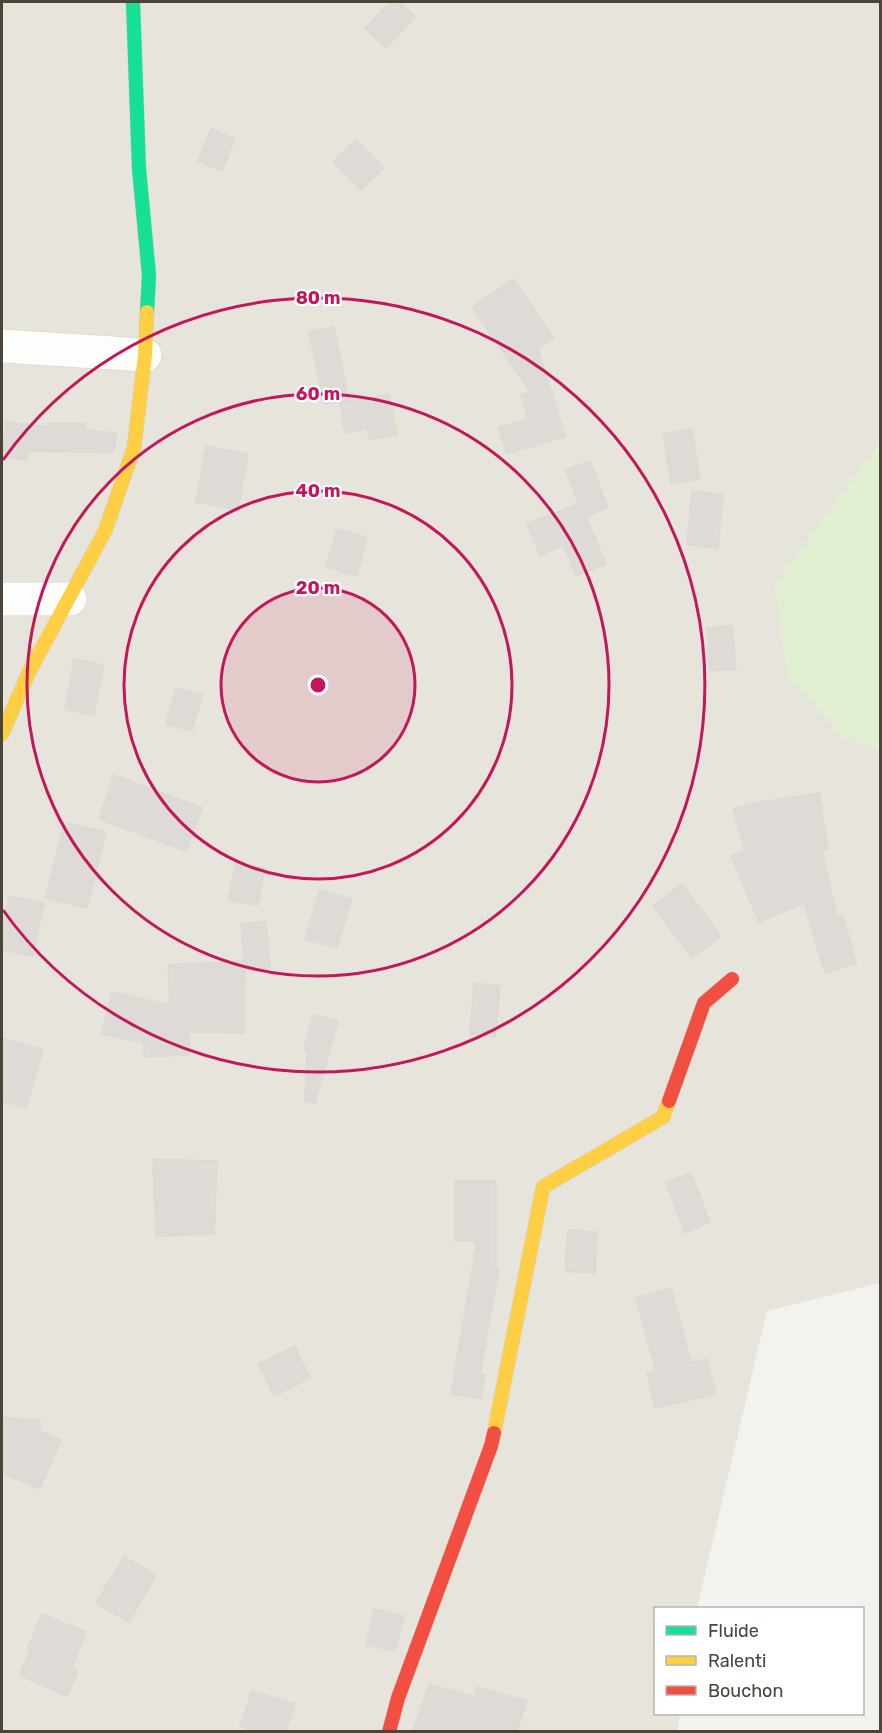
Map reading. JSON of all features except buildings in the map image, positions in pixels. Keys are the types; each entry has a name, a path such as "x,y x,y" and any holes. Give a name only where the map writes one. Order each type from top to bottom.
{"street":[{"path":"2,734 28,672 70,599 105,531 134,448 145,355 149,275 139,169 133,2"},
{"path":"2,346 145,355"},
{"path":"2,599 70,599"},
{"path":"389,1731 398,1698 491,1446 543,1187 663,1117 704,1003 732,979"}],"shaded area":[{"path":"2,2 880,2 880,442 775,585 845,739 880,749 880,1283 767,1311 697,1607 654,1607 654,1715 680,1715 677,1731 2,1732"}],"green space":[{"path":"880,442 880,749 845,739 787,677 775,585"}],"traffic: fast":[{"path":"133,2 139,169 149,275 147,312"}],"traffic: slow":[{"path":"2,734 29,672 105,531 134,448 145,355 147,312"},
{"path":"494,1433 543,1187 663,1117 669,1101"}],"traffic: jam":[{"path":"669,1101 704,1003 732,979"},
{"path":"389,1732 398,1698 494,1433"}]}
